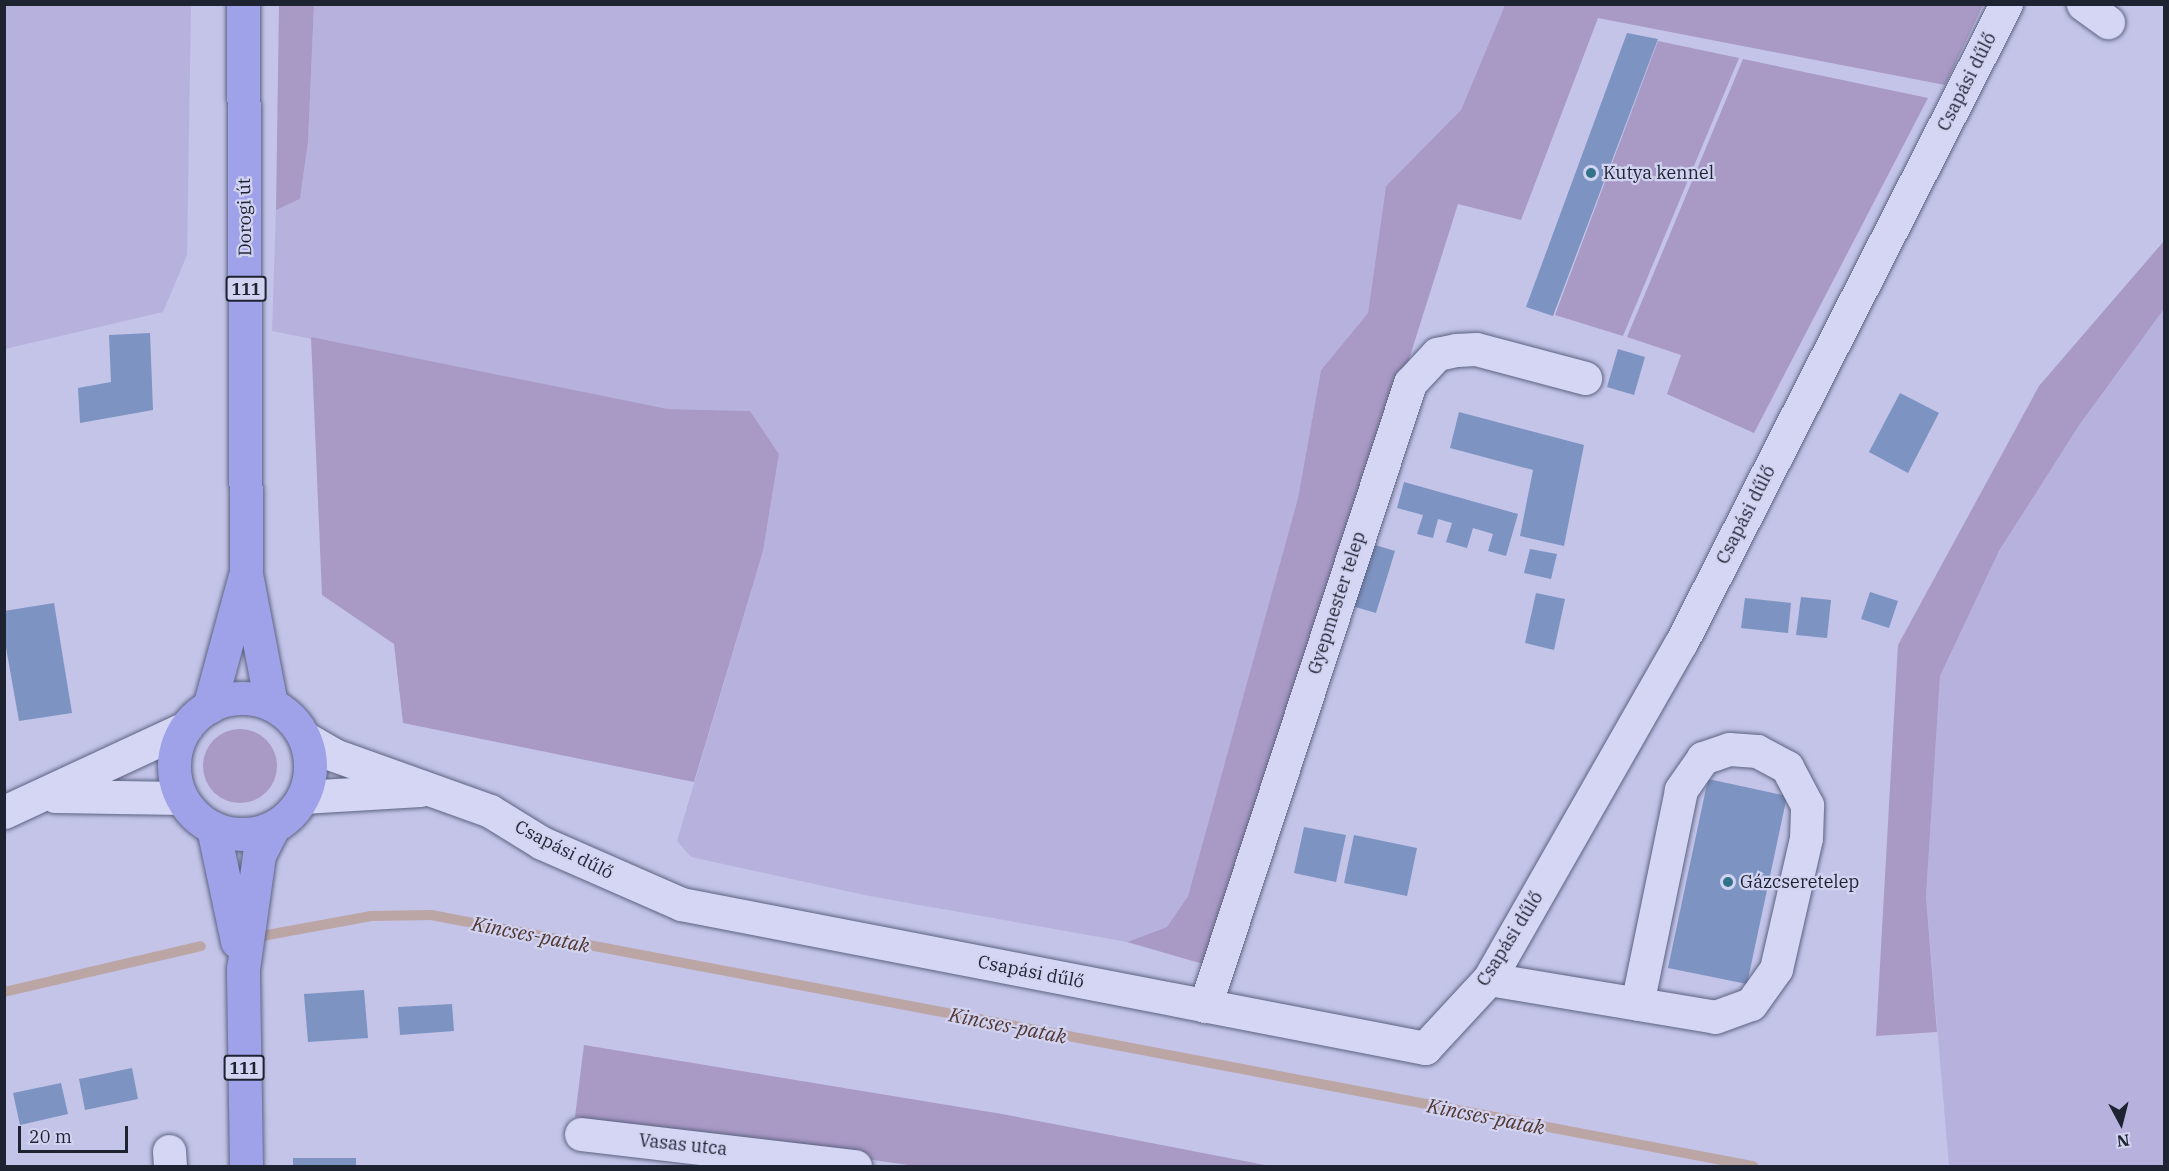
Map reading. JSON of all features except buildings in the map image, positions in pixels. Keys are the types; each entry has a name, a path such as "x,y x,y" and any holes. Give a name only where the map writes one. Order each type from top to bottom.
{"main road":[{"name":"Dorogi út","path":"243,4 246,574 271,704"},
{"name":"Dorogi út","path":"197,717 246,574"},
{"path":"197,717 229,699 250,698 271,704 291,718 305,738"},
{"name":"111","path":"181,798 174,763 197,717"},
{"name":"111","path":"239,898 273,828 292,813 303,797 310,778 305,738"},
{"path":"181,798 195,815 213,828 252,835 273,828"},
{"name":"111","path":"213,828 239,898 243,969 246,1167"}],"street":[{"name":"Csapási dűlő","path":"305,738 334,755 437,789 490,811 542,843 681,904 1425,1048 1489,979 1682,643 2006,4"},
{"name":"Gyepmester telep","path":"1205,1005 1410,383 1437,354 1476,349 1585,378"},
{"path":"4,812 44,796 197,717"},
{"path":"1489,979 1636,1004 1715,1017 1751,1004 1776,969 1806,838 1808,806 1788,767 1757,751 1729,749 1703,758 1681,790 1636,1004"},
{"name":"Csapási dűlő","path":"303,797 437,789"},
{"path":"44,796 181,798"},
{"name":"Vasas utca","path":"581,1134 855,1167"}],"shaded area":[{"path":"4,5 191,5 187,255 163,312 5,349"},
{"path":"279,5 314,5 308,142 300,199 276,210"},
{"path":"314,5 1505,5 1461,110 1386,186 1368,313 1321,370 1298,498 1188,896 1167,927 1127,942 869,896 691,857 677,841 763,551 779,454 750,411 668,409 272,331 276,210 300,199 308,142"},
{"path":"1505,5 1983,5 1945,85 1598,18 1521,220 1458,204 1217,968 1127,942 1167,927 1188,896 1298,498 1321,370 1368,313 1386,186 1461,110"},
{"path":"1658,41 1739,58 1623,336 1555,315"},
{"path":"1743,59 1928,98 1754,433 1667,394 1681,355 1627,337"},
{"path":"2164,241 2164,309 2080,424 1999,551 1940,676 1926,897 1937,1032 1876,1036 1898,645 2039,386"},
{"path":"2164,309 2164,1166 1949,1166 1926,897 1940,676 1999,551 2080,424"},
{"path":"311,337 668,409 750,411 779,454 763,551 694,782 403,723 394,644 322,595"},
{"path":"240,729 261,735 271,745 277,766 271,787 261,797 240,803 219,797 209,787 203,766 209,745 219,735"},
{"path":"584,1045 1002,1114 1270,1166 915,1166 575,1117"}],"waterway":[{"name":"Kincses-patak","path":"262,936 371,916 431,915 1753,1166"},
{"name":"Kincses-patak","path":"4,992 201,946"}],"place":[{"name":"Kutya kennel","path":"1591,173"},
{"name":"Gázcseretelep","path":"1728,882"}]}
